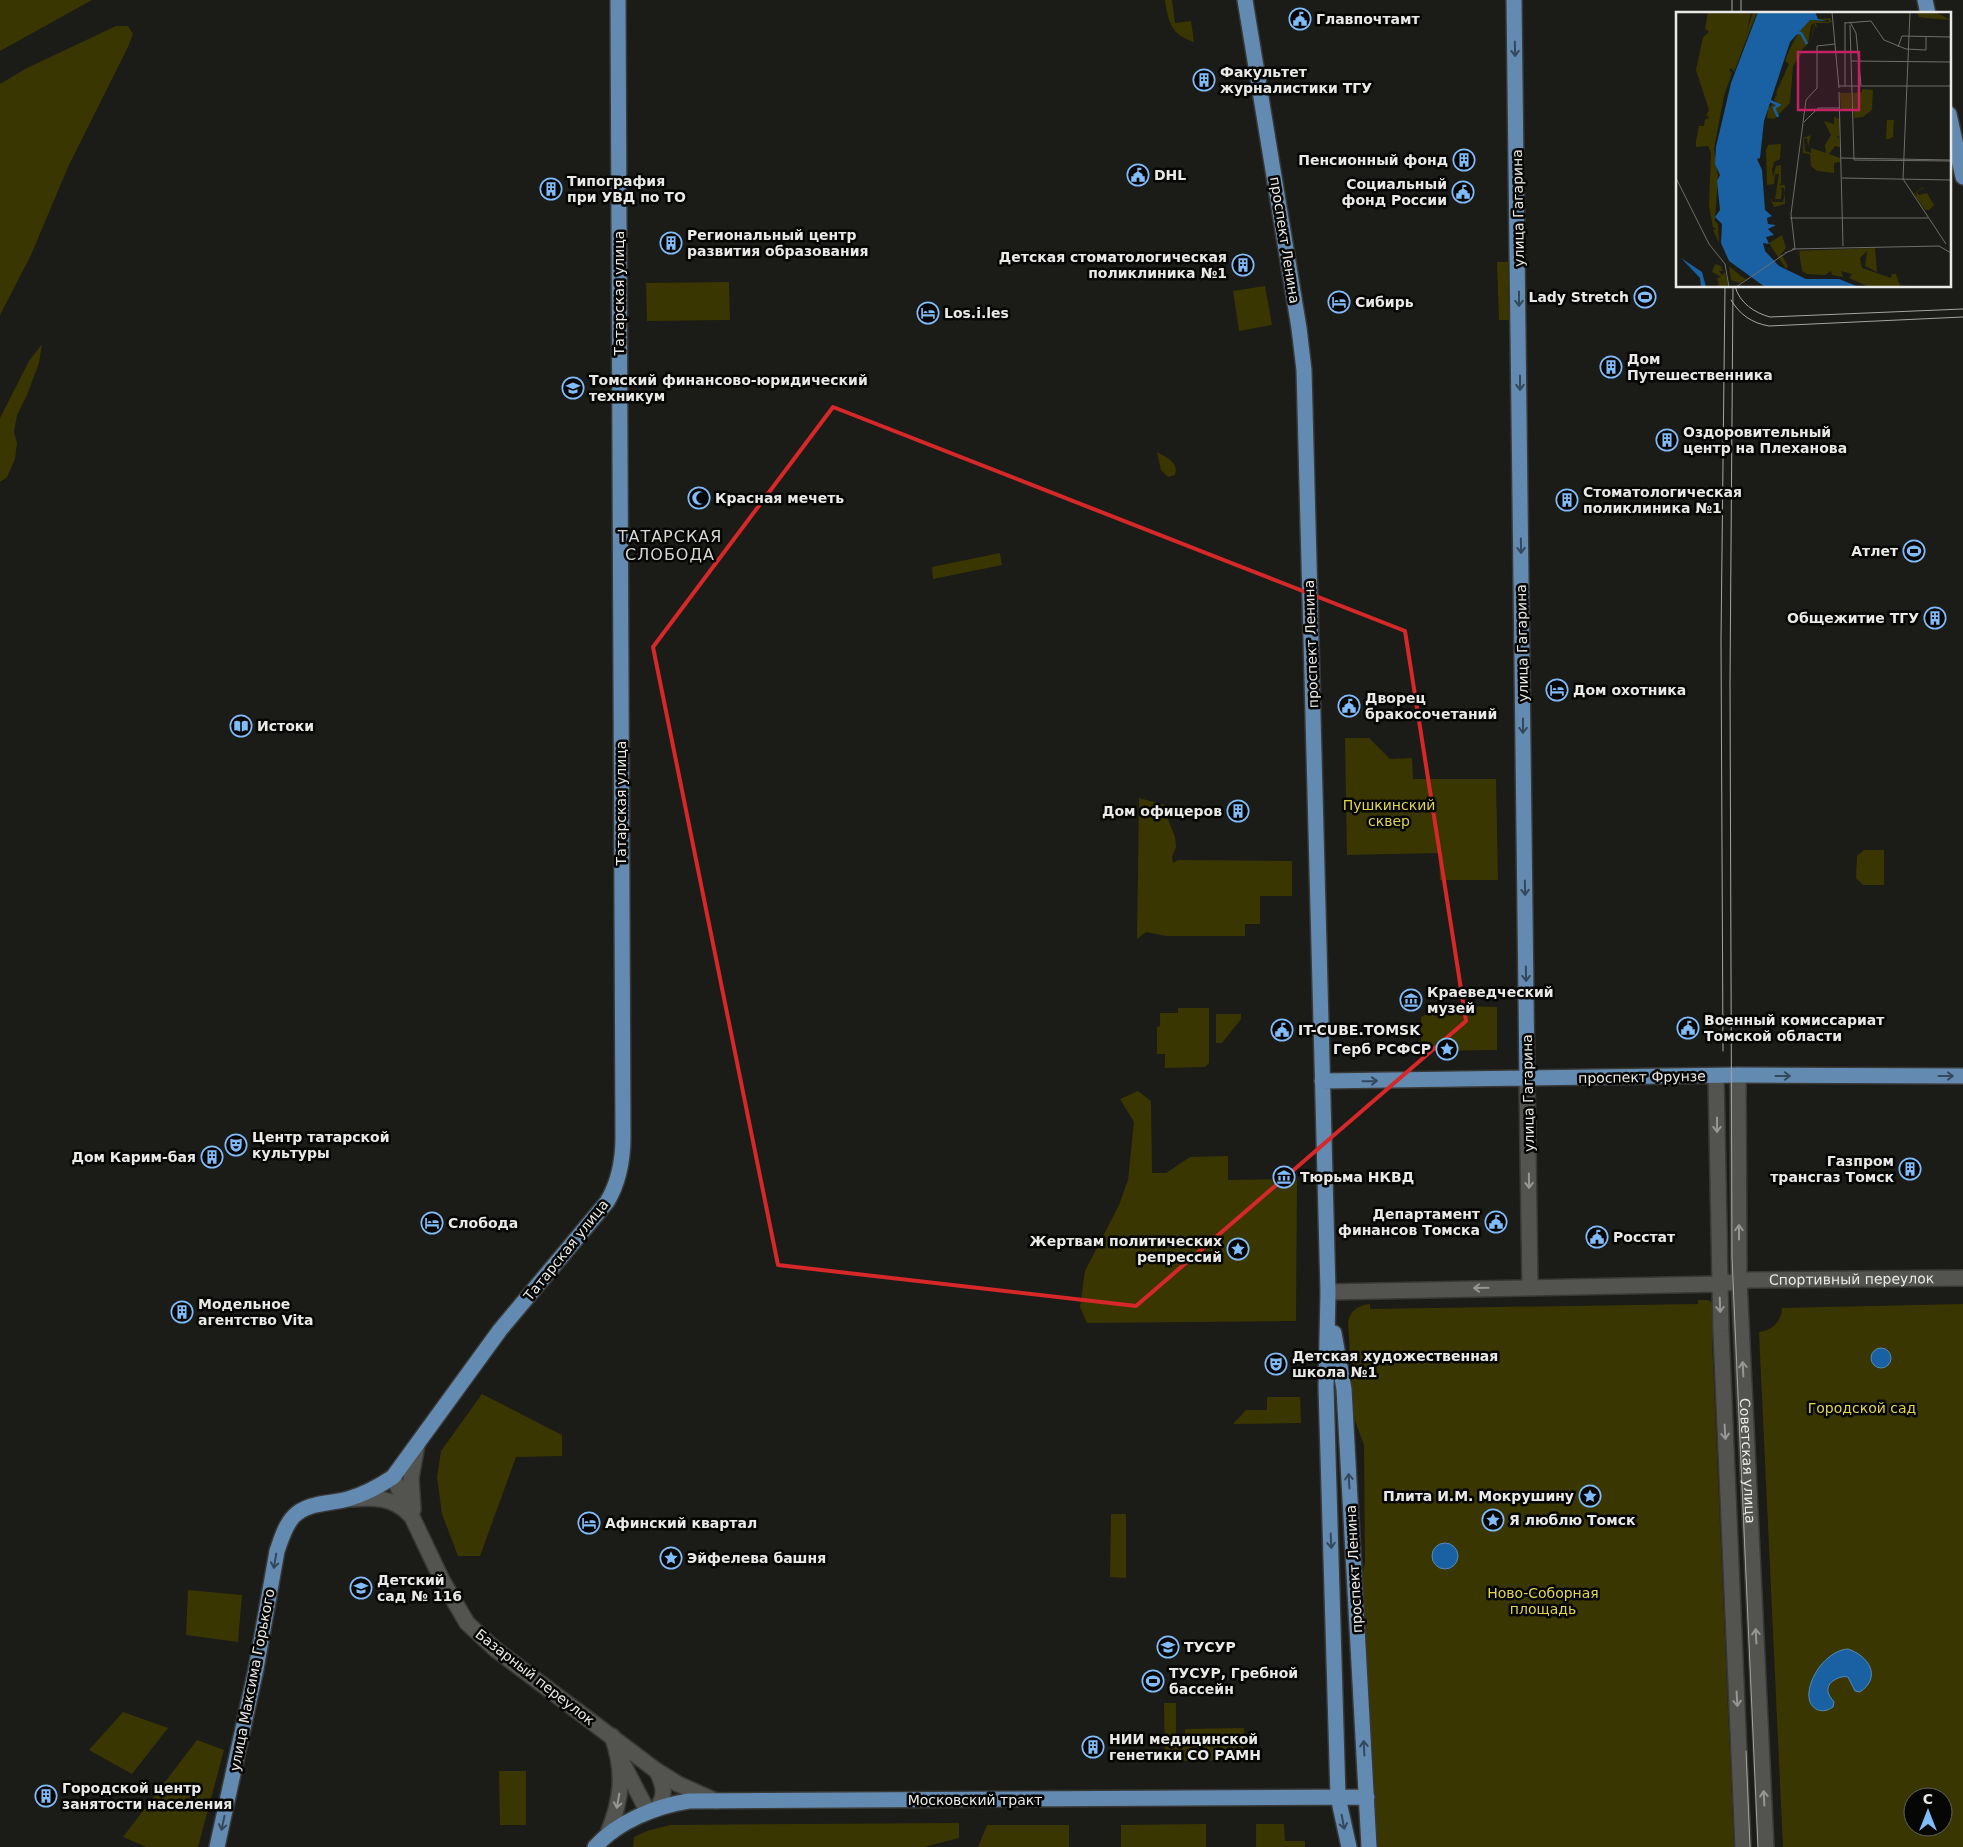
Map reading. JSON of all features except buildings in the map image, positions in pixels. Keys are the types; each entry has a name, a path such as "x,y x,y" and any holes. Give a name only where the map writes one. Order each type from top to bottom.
{"main road":[{"name":"Татарская улица","path":"346,1499 376,1489 393,1477 500,1330 608,1202 621,1167 623,1119 618,0"},
{"name":"проспект Ленина","path":"1245,0 1296,309 1304,370 1328,1292 1326,1388 1338,1797 1348,1847"},
{"name":"улица Гагарина","path":"1514,0 1519,252 1528,1080"},
{"path":"1950,118 1963,177"},
{"name":"проспект Фрунзе","path":"1322,1082 1738,1075 1963,1076"},
{"name":"проспект Ленина","path":"1328,1292 1344,1389 1369,1847"},
{"name":"улица Максима Горького","path":"218,1847 256,1669 277,1551 283,1533 293,1517 312,1506 346,1499"},
{"name":"Московский тракт","path":"595,1847 608,1833 652,1810 689,1802 1367,1797"}],"street":[{"name":"Советская улица","path":"1738,1075 1739,1280 1766,1847"},
{"name":"Советская улица","path":"1716,1076 1719,1284 1743,1847"},
{"name":"улица Гагарина","path":"1528,1080 1530,1286"},
{"name":"Спортивный переулок","path":"1530,1286 1719,1284 1739,1280 1963,1278"},
{"path":"1328,1292 1530,1286"},
{"path":"415,1521 411,1478 418,1445"},
{"name":"Базарный переулок","path":"393,1477 442,1580 466,1623 495,1649 657,1770 694,1792 716,1801"},
{"path":"346,1499 371,1498 387,1500 400,1506 415,1521"},
{"path":"608,1833 616,1814 621,1779 618,1754 612,1736"},
{"path":"618,1754 652,1810 662,1802 664,1789 657,1770"}],"highlighted area":[{"path":"833,407 1405,631 1466,1021 1136,1306 778,1265 653,647"}],"green space":[{"path":"0,0 92,0 0,51"},
{"path":"1165,0 1172,0 1175,23 1191,21 1194,42 1180,35 1172,26 1169,21"},
{"path":"116,26 128,26 133,34 128,47 68,167 31,255 0,315 0,84 27,68"},
{"path":"1497,262 1508,262 1509,320 1499,320"},
{"path":"729,282 730,320 647,321 646,283"},
{"path":"1265,286 1272,325 1239,331 1233,291"},
{"path":"42,344 39,363 17,415 14,432 17,443 15,459 7,477 0,482 0,418 29,361"},
{"path":"1157,452 1174,464 1175,475 1168,477 1161,470"},
{"path":"1000,553 1002,565 933,579 932,567"},
{"name":"Пушкинский сквер","path":"1345,738 1369,738 1390,759 1412,758 1413,779 1496,779 1498,880 1440,880 1439,853 1347,855"},
{"path":"1139,798 1165,805 1175,837 1176,847 1172,857 1173,863 1178,860 1292,861 1292,896 1260,896 1260,924 1245,924 1245,936 1166,936 1146,932 1137,939"},
{"path":"1864,850 1884,850 1884,885 1863,885 1856,878 1857,856"},
{"path":"1458,1006 1497,1007 1497,1050 1421,1051 1421,1017 1431,1012"},
{"path":"1178,1008 1209,1008 1209,1063 1205,1067 1165,1068 1165,1054 1157,1054 1157,1027 1160,1026 1160,1013 1178,1013"},
{"path":"1216,1014 1241,1014 1241,1019 1222,1043 1216,1043"},
{"path":"1138,1091 1151,1101 1152,1173 1166,1173 1190,1157 1228,1156 1228,1180 1297,1179 1296,1321 1087,1323 1080,1307 1085,1271 1119,1205 1128,1180 1134,1122 1120,1099"},
{"name":"Ново-Соборная площадь","path":"1698,1300 1708,1300 1714,1303 1716,1337 1712,1340 1734,1847 1377,1847 1362,1578 1365,1561 1364,1445 1354,1418 1348,1321 1351,1314 1359,1307 1370,1304 1370,1309 1698,1304"},
{"name":"Городской сад","path":"1963,1304 1963,1847 1783,1847 1759,1332 1772,1327 1780,1317 1782,1308"},
{"path":"482,1394 562,1435 562,1456 516,1457 480,1556 458,1556 442,1514 437,1477 441,1451"},
{"path":"1267,1397 1300,1397 1301,1423 1233,1424 1246,1410 1267,1410"},
{"path":"1111,1514 1126,1514 1126,1578 1110,1577"},
{"path":"188,1590 242,1595 238,1642 186,1635"},
{"path":"1164,1703 1176,1703 1176,1743 1185,1743 1185,1729 1244,1728 1245,1760 1165,1761"},
{"path":"123,1712 168,1728 132,1774 89,1750"},
{"path":"197,1740 224,1750 198,1847 146,1847 123,1837"},
{"path":"499,1771 526,1771 526,1825 500,1825"},
{"path":"959,1823 959,1838 924,1847 633,1847 634,1837 647,1831 670,1825"},
{"path":"1206,1824 1206,1847 1121,1847 1121,1825"},
{"path":"1256,1824 1284,1824 1285,1841 1305,1841 1305,1847 1256,1847"},
{"path":"987,1825 1069,1825 1069,1847 978,1847"}],"water":[{"path":"1881,1348 1888,1351 1891,1358 1888,1365 1881,1368 1874,1365 1871,1358 1874,1351"},
{"path":"1445,1543 1454,1547 1458,1556 1454,1565 1445,1569 1436,1565 1432,1556 1436,1547"},
{"path":"1848,1649 1867,1662 1871,1674 1867,1686 1860,1692 1855,1691 1848,1677 1834,1680 1828,1688 1828,1693 1834,1702 1833,1707 1824,1711 1816,1709 1809,1698 1813,1677 1822,1664 1834,1653"}],"tram line":[{"path":"1732,0 1732,12"},
{"path":"1741,0 1741,12"},
{"path":"1723,1051 1721,640 1725,288"},
{"path":"1733,288 1730,682 1732,1257 1758,1847"},
{"path":"1736,288 1740,297 1748,306 1770,317 1963,309"},
{"path":"1731,300 1738,310 1747,317 1757,323 1769,326 1963,317"},
{"path":"1746,1751 1750,1847"}],"place":[{"name":"Главпочтамт","path":"1300,19"},
{"name":"Факультет журналистики ТГУ","path":"1204,80"},
{"name":"Пенсионный фонд","path":"1464,160"},
{"name":"DHL","path":"1138,175"},
{"name":"Типография при УВД по ТО","path":"551,189"},
{"name":"Социальный фонд России","path":"1463,192"},
{"name":"Региональный центр развития образования","path":"671,243"},
{"name":"Детская стоматологическая поликлиника №1","path":"1243,265"},
{"name":"Lady Stretch","path":"1645,297"},
{"name":"Сибирь","path":"1339,302"},
{"name":"Los.i.les","path":"928,313"},
{"name":"Дом Путешественника","path":"1611,367"},
{"name":"Томский финансово-юридический техникум","path":"573,388"},
{"name":"Оздоровительный центр на Плеханова","path":"1667,440"},
{"name":"Красная мечеть","path":"699,498"},
{"name":"Стоматологическая поликлиника №1","path":"1567,500"},
{"name":"Атлет","path":"1914,551"},
{"name":"Общежитие ТГУ","path":"1935,618"},
{"name":"Дом охотника","path":"1557,690"},
{"name":"Дворец бракосочетаний","path":"1349,706"},
{"name":"Истоки","path":"241,726"},
{"name":"Дом офицеров","path":"1238,811"},
{"name":"Краеведческий музей","path":"1411,1000"},
{"name":"Военный комиссариат Томской области","path":"1688,1028"},
{"name":"IT-CUBE.TOMSK","path":"1282,1030"},
{"name":"Герб РСФСР","path":"1447,1049"},
{"name":"Центр татарской культуры","path":"236,1145"},
{"name":"Дом Карим-бая","path":"212,1157"},
{"name":"Газпром трансгаз Томск","path":"1910,1169"},
{"name":"Тюрьма НКВД","path":"1284,1177"},
{"name":"Департамент финансов Томска","path":"1496,1222"},
{"name":"Слобода","path":"432,1223"},
{"name":"Росстат","path":"1597,1237"},
{"name":"Жертвам политических репрессий","path":"1238,1249"},
{"name":"Модельное агентство Vita","path":"182,1312"},
{"name":"Детская художественная школа №1","path":"1276,1364"},
{"name":"Плита И.М. Мокрушину","path":"1590,1496"},
{"name":"Я люблю Томск","path":"1493,1520"},
{"name":"Афинский квартал","path":"589,1523"},
{"name":"Эйфелева башня","path":"671,1558"},
{"name":"Детский сад № 116","path":"361,1588"},
{"name":"ТУСУР","path":"1168,1647"},
{"name":"ТУСУР, Гребной бассейн","path":"1153,1681"},
{"name":"НИИ медицинской генетики СО РАМН","path":"1093,1747"},
{"name":"Городской центр занятости населения","path":"46,1796"}],"district":[{"name":"ТАТАРСКАЯ СЛОБОДА","path":"670,545"}]}
